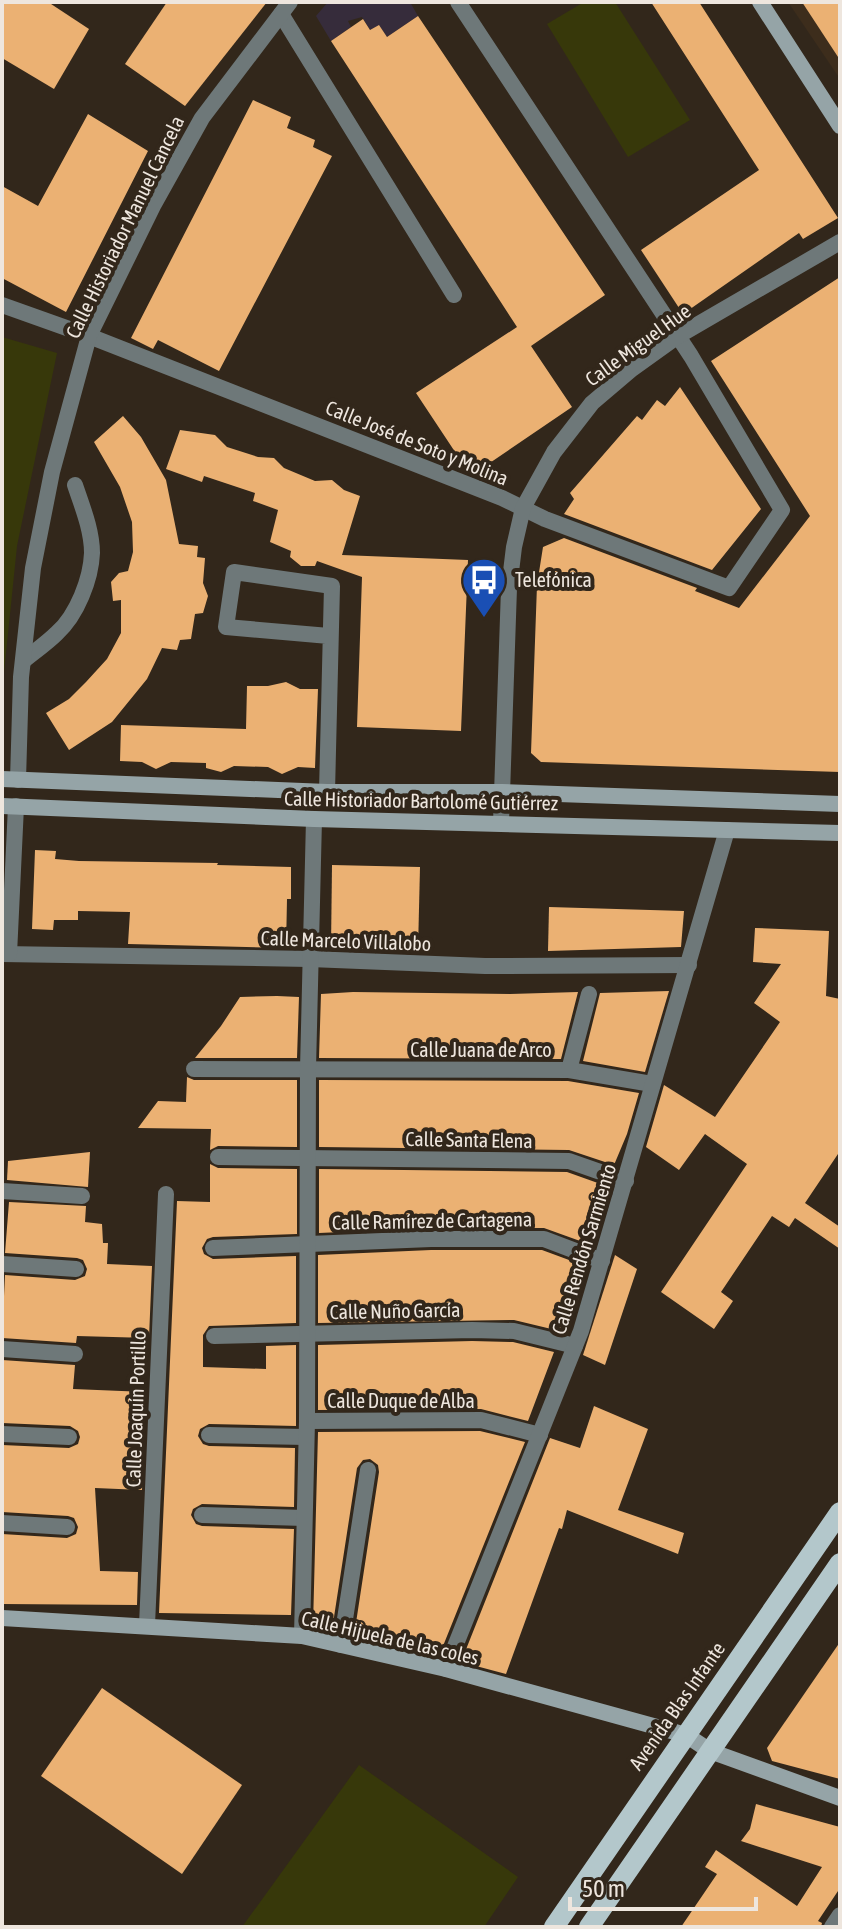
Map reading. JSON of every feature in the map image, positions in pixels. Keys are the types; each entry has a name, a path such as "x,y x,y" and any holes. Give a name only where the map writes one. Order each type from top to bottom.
{"main road":[{"name":"Avenida Blas Infante","path":"554,1927 840,1512"},
{"path":"589,1927 840,1563"}],"street":[{"path":"458,2 678,336"},
{"path":"760,2 840,126"},
{"path":"285,8 454,295"},
{"name":"Calle Historiador Manuel Cancela","path":"10,780 33,568 52,472 89,336 154,204 202,118 285,8"},
{"name":"Calle Miguel Hue","path":"501,823 509,588 514,547 523,508 554,452 592,403 632,369 678,336 840,242"},
{"name":"Calle José de Soto y Molina","path":"2,305 89,336 729,588 782,510 678,336"},
{"path":"23,661 60,631 77,605 87,579 92,552 86,517 75,485"},
{"path":"327,792 332,586 234,572 226,627 329,636"},
{"name":"Calle Historiador Bartolomé Gutiérrez","path":"10,780 327,792 502,792 840,804"},
{"path":"5,954 9,806"},
{"name":"Calle Historiador Bartolomé Gutiérrez","path":"9,806 314,819 840,833"},
{"path":"302,1636 314,819"},
{"name":"Calle Rendón Sarmiento","path":"446,1669 575,1346 727,830"},
{"name":"Calle Marcelo Villalobo","path":"5,954 310,959 485,966 689,965"},
{"path":"569,1070 589,994"},
{"name":"Calle Juana de Arco","path":"194,1069 569,1070 652,1084"},
{"name":"Calle Santa Elena","path":"218,1157 569,1161 626,1181"},
{"path":"2,1191 82,1196"},
{"name":"Calle Joaquín Portillo","path":"147,1625 166,1194"},
{"name":"Calle Ramírez de Cartagena","path":"213,1248 544,1239 602,1261"},
{"path":"2,1264 76,1269"},
{"name":"Calle Nuño García","path":"214,1336 308,1332 514,1331 575,1346"},
{"path":"2,1349 75,1354"},
{"name":"Calle Duque de Alba","path":"209,1435 481,1420 540,1435"},
{"path":"2,1434 69,1437"},
{"path":"341,1645 368,1470"},
{"path":"202,1515 304,1518"},
{"path":"2,1523 67,1527"},
{"name":"Calle Hijuela de las coles","path":"2,1618 302,1636 446,1669 686,1735 710,1751 840,1798"},
{"path":"832,1927 840,1915"}],"shaded area":[{"path":"328,2 410,2 418,16 387,37 379,26 370,30 362,17 348,21 351,27 331,41 316,16"},
{"path":"584,2 615,2 690,120 628,157 547,24"},
{"path":"788,2 840,2 840,79"},
{"path":"2,337 57,353 17,546 2,692"},
{"path":"359,1765 518,1877 484,1927 242,1927"}],"building":[{"path":"2,2 48,2 89,29 54,89 2,58"},
{"path":"167,2 267,2 185,106 125,64"},
{"path":"651,2 699,2 838,218 803,239 799,233 683,314 641,250 759,170"},
{"path":"802,2 840,2 840,60"},
{"path":"418,16 605,295 531,346 572,407 472,475 416,393 517,327 331,41 363,19 370,30 379,25 387,37"},
{"path":"253,100 291,117 287,128 315,140 313,147 332,156 219,371 158,340 153,349 131,338"},
{"path":"88,114 148,151 66,312 2,278 2,186 38,206"},
{"path":"840,277 840,772 541,762 531,753 537,585 543,547 564,538 697,588 695,591 739,608 810,516 711,361"},
{"path":"680,387 761,509 712,570 564,514 574,499 570,493 637,416 642,420 657,400 665,406"},
{"path":"123,416 141,437 166,480 179,544 198,546 197,557 205,558 203,583 208,596 203,613 195,614 191,639 180,640 177,650 162,648 147,679 112,722 69,750 46,713 69,699 86,682 107,659 121,633 121,600 113,601 111,582 119,573 128,571 133,552 132,522 120,487 94,442"},
{"path":"180,430 215,435 227,447 258,457 274,458 284,468 315,481 332,480 344,490 360,496 342,555 468,560 461,731 357,727 362,577 317,561 315,566 301,566 290,557 291,551 270,542 278,510 253,501 255,493 204,476 202,482 166,469"},
{"path":"286,682 300,689 318,689 315,768 298,767 282,774 268,767 234,766 221,772 206,768 206,763 171,762 156,769 142,762 120,761 121,725 246,729 247,686"},
{"path":"35,850 56,851 55,859 79,861 291,867 286,948 128,944 130,912 78,911 78,920 54,920 53,930 32,929"},
{"path":"332,865 420,867 418,950 331,948"},
{"path":"549,907 684,911 681,947 548,951"},
{"path":"755,928 829,931 826,996 840,999 840,1151 805,1203 840,1227 840,1249 795,1218 789,1227 772,1216 721,1292 733,1301 714,1329 661,1292 747,1164 705,1134 679,1170 646,1147 664,1085 715,1117 780,1022 754,1003 781,964 753,962"},
{"path":"669,991 645,1072 583,1061 600,993"},
{"path":"578,992 561,1059 319,1058 321,994"},
{"path":"240,997 299,997 297,1058 195,1058"},
{"path":"187,1077 194,1080 297,1080 297,1147 218,1146 210,1150 211,1129 138,1128 158,1101 186,1102"},
{"path":"319,1080 568,1081 639,1093 614,1165 569,1150 319,1147"},
{"path":"90,1152 88,1187 7,1180 8,1161"},
{"path":"210,1164 218,1168 297,1169 297,1234 213,1237 207,1239 202,1248 204,1254 213,1259 296,1256 296,1323 209,1326 203,1335 203,1367 266,1369 266,1346 296,1345 296,1426 209,1424 200,1429 198,1436 203,1444 209,1446 295,1448 294,1507 202,1504 193,1509 191,1515 196,1524 202,1526 294,1529 291,1615 159,1613 177,1201 210,1202"},
{"path":"319,1169 567,1172 609,1187 592,1241 594,1246 544,1228 431,1228 319,1233"},
{"path":"9,1202 86,1206 85,1222 102,1224 103,1243 108,1243 107,1264 152,1266 149,1338 77,1336 76,1343 2,1338 5,1275 75,1280 85,1276 87,1269 83,1260 77,1258 5,1253"},
{"path":"431,1250 542,1250 588,1267 568,1333 514,1320 318,1323 318,1255"},
{"path":"615,1255 637,1269 605,1365 583,1355"},
{"path":"513,1342 554,1352 528,1421 481,1409 318,1410 318,1345"},
{"path":"2,1360 75,1365 73,1389 146,1392 142,1490 95,1488 100,1571 138,1572 137,1605 2,1604 2,1534 67,1538 76,1534 78,1527 74,1518 68,1516 2,1512 2,1445 69,1448 78,1444 80,1437 78,1431 70,1426 2,1423"},
{"path":"594,1406 648,1429 618,1510 684,1533 678,1554 567,1510 506,1674 461,1662 550,1438 580,1448"},
{"path":"480,1431 525,1442 439,1656 354,1636 379,1472 378,1465 370,1459 363,1460 357,1468 332,1630 313,1626 318,1432"},
{"path":"840,1642 840,1779 772,1761 767,1748"},
{"path":"102,1688 242,1785 182,1874 41,1776"},
{"path":"756,1804 840,1827 840,1888 818,1921 822,1923 821,1927 681,1927 717,1874 705,1867 716,1850 797,1906 822,1867 741,1841 750,1829"}],"place":[{"name":"Telefónica","path":"484,619"}]}
